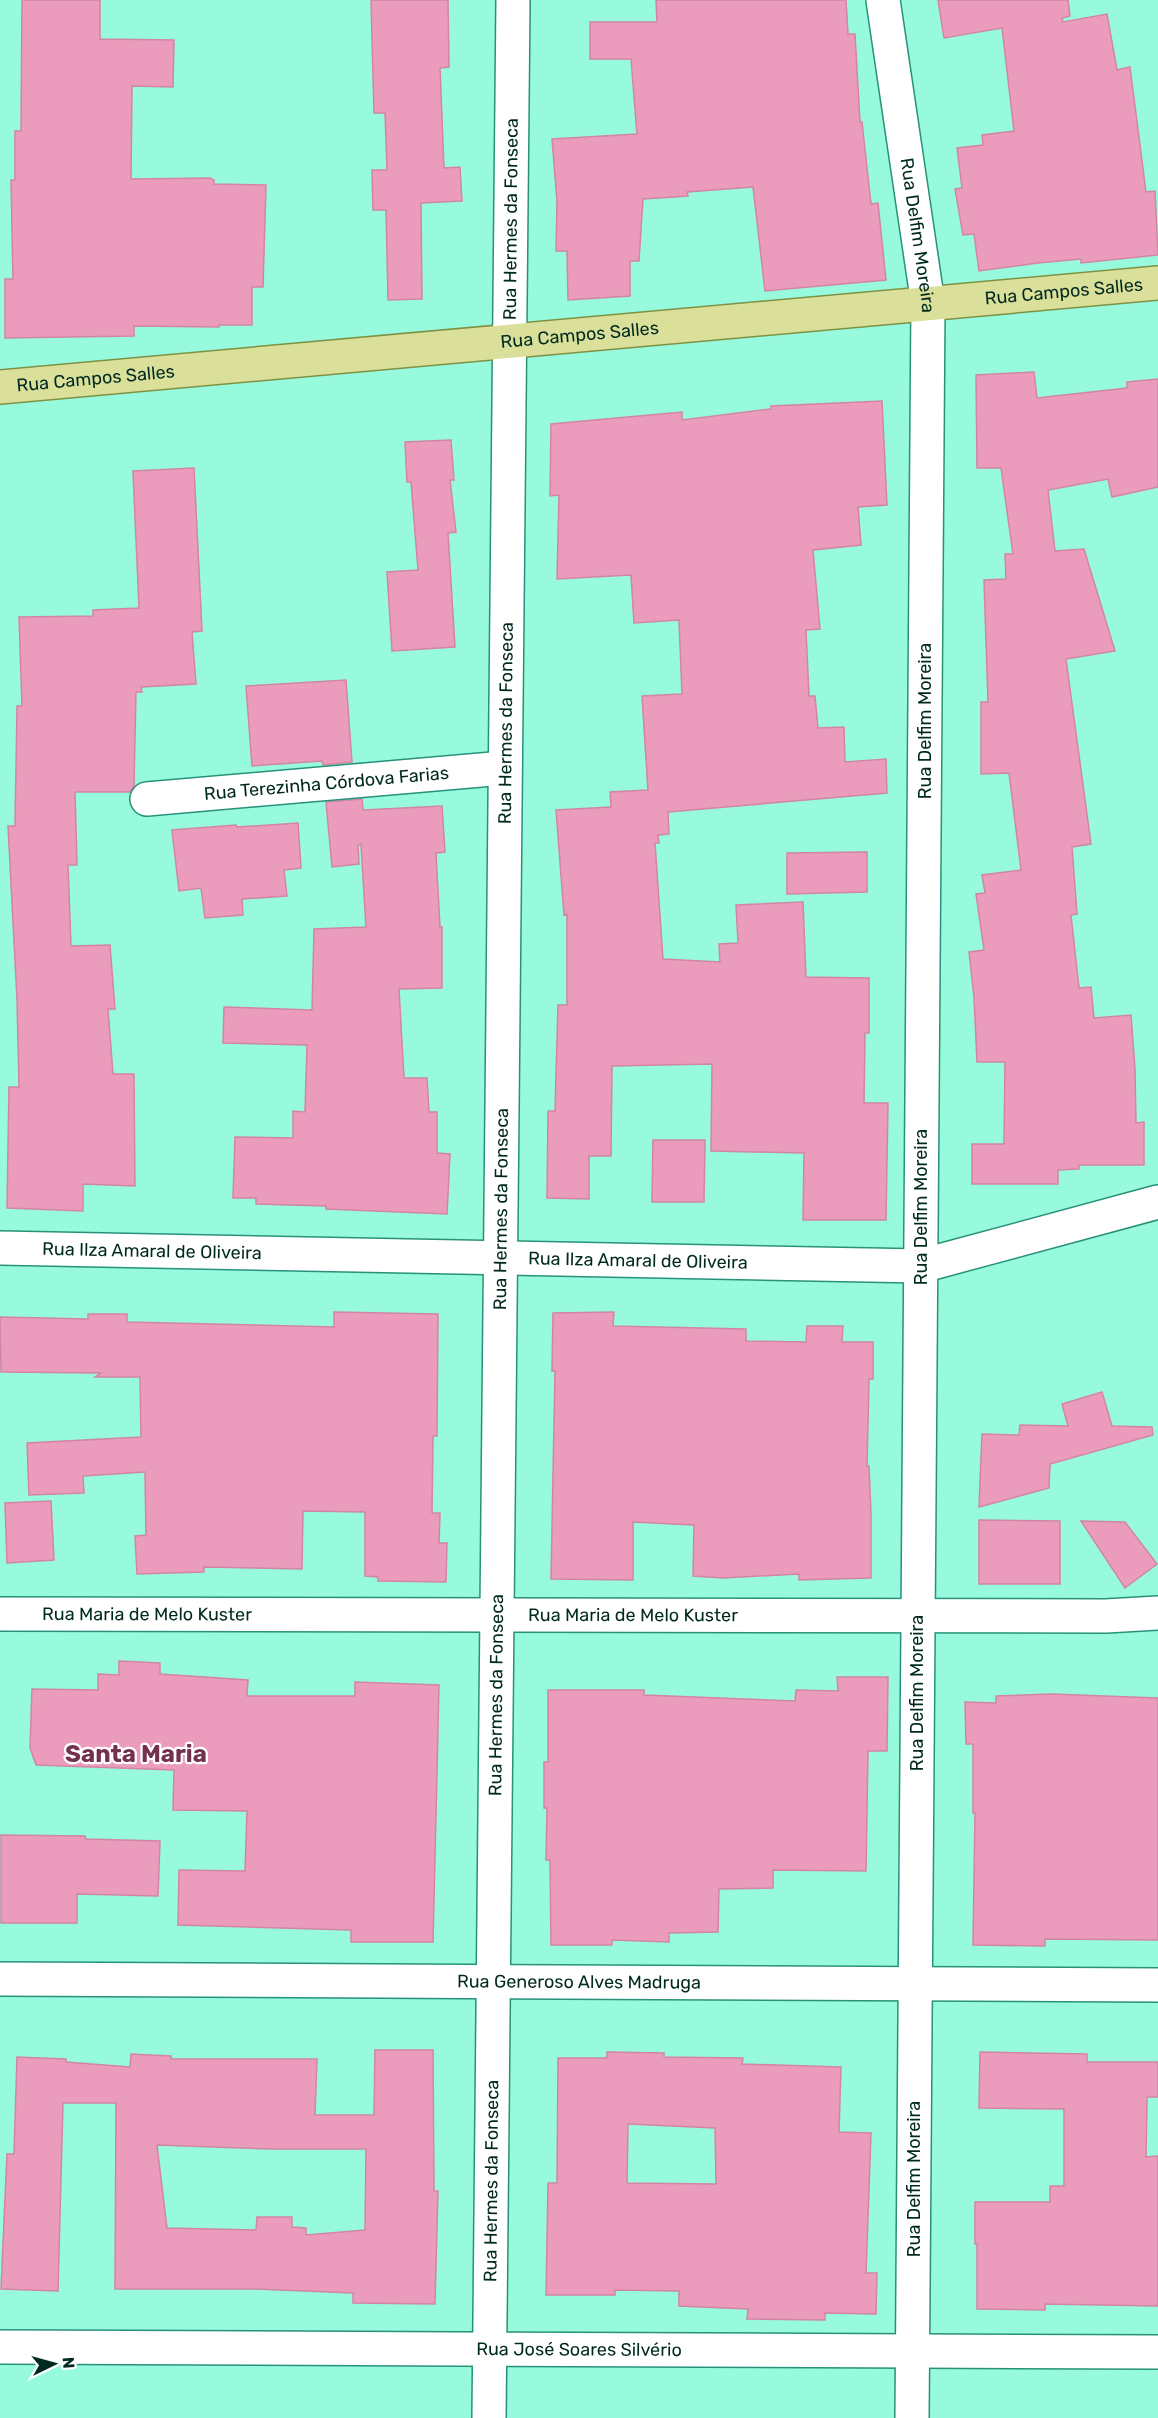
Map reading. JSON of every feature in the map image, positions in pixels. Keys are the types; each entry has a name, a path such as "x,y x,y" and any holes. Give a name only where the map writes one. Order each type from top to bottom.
{"main road":[{"name":"Rua Campos Salles","path":"0,387 1158,283"}],"street":[{"name":"Rua Hermes da Fonseca","path":"489,2418 513,0"},
{"name":"Rua Delfim Moreira","path":"883,0 928,304 912,2418"},
{"name":"Rua Terezinha Córdova Farias","path":"147,798 504,768"},
{"name":"Rua Ilza Amaral de Oliveira","path":"0,1248 921,1266 1158,1202"},
{"name":"Rua Maria de Melo Kuster","path":"0,1614 1106,1616 1158,1613"},
{"name":"Rua Generoso Alves Madruga","path":"0,1979 1158,1985"},
{"name":"Rua José Soares Silvério","path":"0,2347 1158,2352"}],"building":[{"path":"22,0 100,0 100,39 174,40 173,87 132,86 131,179 210,178 214,180 214,184 266,185 263,287 252,287 252,325 134,326 134,336 5,338 5,279 13,279 11,180 15,180 15,131 21,131"},
{"path":"371,0 448,0 449,67 440,68 444,168 460,167 462,201 421,203 422,299 388,300 386,210 373,210 372,170 387,170 385,113 374,113"},
{"path":"656,0 846,0 848,34 855,34 860,122 862,122 871,204 878,203 886,280 765,291 753,187 687,192 688,196 643,199 639,261 630,261 630,296 568,300 567,251 556,251 557,201 552,139 637,134 631,59 590,59 590,22 657,22"},
{"path":"938,0 1068,0 1070,16 1062,18 1063,22 1107,14 1117,70 1130,67 1146,192 1155,191 1158,255 1081,263 1081,259 979,271 974,234 963,235 955,189 962,188 957,148 983,145 982,135 1014,131 1002,28 944,38"},
{"path":"1034,372 1037,398 1127,388 1127,382 1158,379 1158,487 1112,497 1108,479 1048,490 1055,551 1084,549 1115,651 1066,659 1091,844 1072,847 1077,914 1071,915 1079,988 1091,987 1094,1018 1131,1015 1136,1123 1144,1122 1144,1165 1079,1165 1079,1169 1058,1170 1058,1184 972,1184 972,1144 1004,1144 1005,1062 977,1062 969,952 984,950 976,894 985,893 982,875 1021,870 1009,773 981,774 981,702 988,702 984,580 1006,579 1005,554 1013,554 1001,468 977,468 976,375"},
{"path":"882,401 887,505 858,507 861,545 813,550 820,629 806,630 809,696 815,696 818,728 844,727 845,762 886,759 887,793 668,812 669,834 658,835 659,843 655,843 663,959 720,962 719,944 738,943 736,905 803,902 806,977 869,978 869,1033 865,1033 864,1103 888,1103 886,1220 803,1220 804,1153 711,1151 712,1064 612,1066 611,1156 589,1156 589,1199 547,1198 548,1111 555,1111 558,1005 567,1005 567,914 564,915 556,810 611,807 610,792 648,790 642,696 682,694 679,620 634,623 631,575 557,579 559,495 550,496 551,424 682,412 682,420 771,409 771,406"},
{"path":"451,440 454,480 450,480 456,532 448,533 455,647 392,651 387,572 418,570 411,482 407,482 405,442"},
{"path":"194,468 202,631 192,632 196,684 141,687 142,692 136,692 134,786 130,792 75,792 77,865 68,865 71,946 110,945 115,1009 108,1009 113,1074 134,1074 135,1186 83,1184 83,1211 7,1208 9,1087 19,1087 8,826 15,826 17,706 22,706 19,617 93,616 93,610 139,608 133,471"},
{"path":"346,680 352,762 323,765 322,761 252,766 246,686"},
{"path":"362,799 363,810 442,806 445,852 436,853 440,927 442,927 442,988 399,989 404,1078 427,1078 429,1112 437,1112 437,1153 450,1154 447,1214 256,1204 256,1198 233,1198 235,1137 293,1138 293,1111 305,1112 307,1045 223,1043 224,1007 312,1010 314,929 366,927 361,844 358,845 359,864 332,867 326,802"},
{"path":"298,823 301,868 284,870 287,896 242,899 243,915 205,918 201,888 179,891 172,830"},
{"path":"867,852 867,892 787,894 787,853"},
{"path":"653,1140 705,1140 704,1202 652,1202"},
{"path":"334,1312 438,1314 437,1436 433,1436 432,1513 440,1513 439,1543 447,1543 446,1582 378,1581 378,1577 365,1576 365,1512 303,1511 302,1569 204,1567 204,1572 137,1574 135,1536 146,1535 145,1472 83,1476 84,1493 29,1495 27,1443 141,1437 140,1377 95,1377 101,1373 1,1372 0,1317 88,1319 88,1314 127,1314 127,1322 334,1327"},
{"path":"614,1312 613,1326 746,1329 746,1341 806,1342 807,1326 843,1326 842,1342 873,1342 873,1379 869,1379 867,1466 869,1466 871,1514 871,1578 799,1580 799,1574 723,1578 693,1576 694,1525 633,1522 633,1580 551,1579 555,1371 552,1371 553,1313"},
{"path":"1102,1392 1112,1426 1152,1427 1153,1435 1050,1464 1049,1488 979,1507 982,1434 1019,1435 1020,1425 1068,1426 1062,1404"},
{"path":"51,1501 54,1560 7,1563 5,1503"},
{"path":"979,1520 1060,1521 1060,1584 979,1584"},
{"path":"1081,1521 1125,1522 1157,1564 1125,1588"},
{"path":"119,1661 160,1663 160,1674 248,1680 247,1696 355,1696 355,1682 439,1685 433,1942 351,1942 351,1930 178,1925 179,1870 245,1871 247,1811 173,1810 174,1770 36,1765 30,1748 32,1689 98,1690 98,1674 119,1675"},
{"path":"837,1677 888,1677 887,1751 868,1751 866,1871 773,1870 773,1888 719,1889 718,1932 669,1933 669,1942 612,1940 612,1945 551,1945 550,1860 546,1860 547,1808 544,1808 544,1762 548,1762 548,1690 644,1690 644,1695 795,1701 796,1690 838,1691"},
{"path":"1052,1694 1158,1698 1158,1940 1045,1939 1045,1946 973,1945 975,1813 973,1813 973,1744 966,1744 965,1702 996,1703 996,1696"},
{"path":"1,1835 85,1836 86,1839 160,1841 158,1896 77,1894 77,1923 1,1923"},
{"path":"375,2050 433,2050 434,2191 438,2191 435,2304 353,2303 353,2293 255,2289 115,2289 116,2103 63,2103 58,2291 1,2289 7,2154 14,2154 17,2057 66,2059 66,2062 130,2067 131,2054 171,2056 171,2059 317,2059 315,2115 374,2115","holes":["157,2145 271,2149 366,2149 365,2230 306,2235 306,2228 292,2227 292,2217 257,2217 256,2230 167,2228"]},
{"path":"607,2052 664,2053 664,2057 743,2058 742,2064 841,2067 839,2132 871,2133 866,2273 877,2273 876,2314 825,2313 825,2320 747,2319 748,2309 679,2306 679,2291 615,2290 615,2295 546,2295 548,2183 557,2183 558,2058 607,2058","holes":["628,2124 715,2128 716,2184 627,2183"]},
{"path":"980,2052 1087,2054 1087,2062 1158,2062 1158,2097 1147,2097 1146,2157 1158,2156 1158,2306 1045,2304 1045,2310 977,2309 975,2202 1050,2202 1050,2186 1064,2186 1064,2109 979,2108"}],"district":[{"name":"Santa Maria","path":"136,1754"}]}
